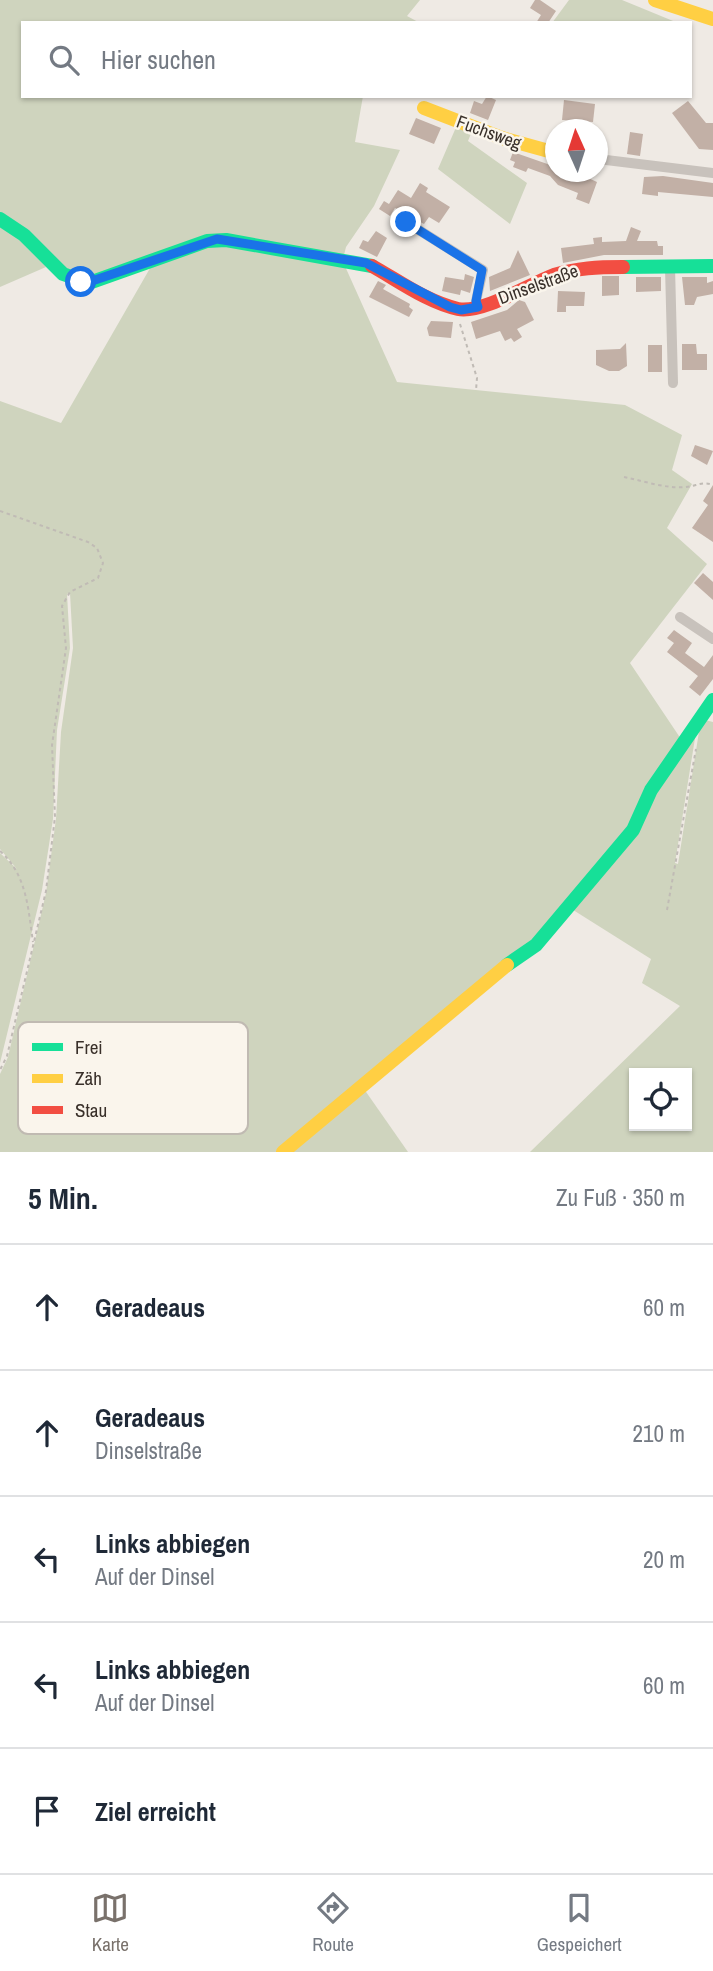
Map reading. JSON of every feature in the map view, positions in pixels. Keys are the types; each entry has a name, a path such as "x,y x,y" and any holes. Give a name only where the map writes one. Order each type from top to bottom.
{"street":[{"path":"655,0 713,19"},
{"name":"Fuchsweg","path":"424,107 502,138 545,150"},
{"path":"608,160 713,173"},
{"path":"0,219 20,228 61,275 74,281 89,282 217,239 358,261 458,309"},
{"path":"406,222 482,270 476,301 478,307"},
{"name":"Dinselstraße","path":"458,309 478,307 566,270 583,267 713,266"},
{"path":"670,267 673,383"},
{"path":"680,617 713,639"},
{"path":"283,1152 500,970 536,945 633,830 651,790 713,700"}],"path":[{"path":"458,309 477,379 476,390"},
{"path":"624,477 670,486 687,487 704,482 713,485"},
{"path":"0,511 88,542 97,548 103,563 98,578 70,592 62,606 66,648 52,745 55,817 46,891 7,1056 0,1070"},
{"path":"667,910 696,744"},
{"path":"0,851 10,860 24,884 33,944"}],"green space":[{"path":"0,0 420,0 407,16 416,21 21,21 21,98 363,98 355,142 400,150 374,206 346,247 344,255 223,236 110,273 76,279 0,216"},
{"path":"569,0 622,0 673,21 553,21"},
{"path":"457,125 472,131 468,141 527,183 510,224 438,169"},
{"path":"0,223 23,232 46,267 0,287"},
{"path":"213,243 344,264 397,382 625,405 682,435 672,470 692,484 667,528 707,564 630,663 681,739 632,827 531,947 279,1152 0,1152 0,1074 8,1057 46,893 56,819 61,732 73,648 70,593 67,594 70,648 57,730 53,819 42,890 0,1063 0,853 17,869 0,849 0,401 61,423 153,263"},
{"path":"701,719 713,722 713,1152 530,1152 680,1006 642,983 651,959 570,908 696,732 675,863 678,864"},
{"path":"364,1089 408,1152 287,1152"}],"building":[{"path":"535,0 540,0 556,11 549,21 537,21 541,15 530,8"},
{"path":"486,98 496,100 488,120 470,113 474,101 482,104"},
{"path":"564,100 595,104 593,119 562,119"},
{"path":"688,101 706,123 713,123 713,150 699,149 672,113"},
{"path":"416,118 441,128 434,144 409,134"},
{"path":"630,132 643,134 640,156 627,154"},
{"path":"513,152 545,163 545,174 528,168 526,172 513,167 515,162 510,160"},
{"path":"663,176 713,183 713,197 658,192 658,196 642,194 644,177"},
{"path":"555,182 597,182 589,204 576,199 578,193"},
{"path":"420,183 428,188 426,192 450,207 439,223 429,217 424,224 395,208 390,216 379,209 384,201 389,204 398,190 411,198"},
{"path":"631,227 641,231 637,241 657,241 658,246 663,246 663,255 604,255 563,263 561,248 594,244 593,238 602,237 602,242 626,241"},
{"path":"376,231 387,238 377,257 359,248 363,240 368,242"},
{"path":"518,250 530,275 490,291 489,277 510,268"},
{"path":"465,274 474,277 470,293 461,290 460,295 442,291 445,277 464,280"},
{"path":"602,276 619,276 619,295 602,296"},
{"path":"636,277 661,277 661,291 636,292"},
{"path":"682,277 707,277 707,283 713,281 713,294 697,297 694,305 685,305"},
{"path":"378,281 386,285 383,289 410,304 409,307 413,310 409,317 369,297"},
{"path":"558,291 585,292 584,306 566,306 566,312 557,312"},
{"path":"519,300 525,302 534,320 517,329 522,337 514,342 511,338 505,341 500,331 476,339 471,322 507,310"},
{"path":"431,321 453,322 451,338 429,336 427,328"},
{"path":"626,343 627,366 619,371 609,371 596,365 596,350 620,349"},
{"path":"682,344 696,344 697,354 707,354 707,370 682,370"},
{"path":"648,345 662,345 662,372 648,372"},
{"path":"695,445 713,451 707,465 691,456"},
{"path":"713,485 713,542 692,528 708,505 703,501"},
{"path":"703,573 713,582 713,600 694,583"},
{"path":"674,630 692,643 685,653 704,667 713,655 713,679 700,696 689,687 698,676 667,652 674,643 667,638"}],"traffic: fast":[{"path":"0,219 24,235 63,274 89,283 207,241 226,240 372,266"},
{"path":"623,267 713,266"},
{"path":"507,965 536,945 633,830 651,790 713,700"}],"traffic: slow":[{"path":"655,0 713,19"},
{"path":"424,108 502,138 545,150"},
{"path":"283,1152 507,965"}],"traffic: jam":[{"path":"372,266 414,291 458,309 493,303 554,275 588,268 623,267"}],"route":[{"path":"81,282 89,282 217,239 366,263 432,300 461,310 478,307 476,301 482,270 406,222"}]}
